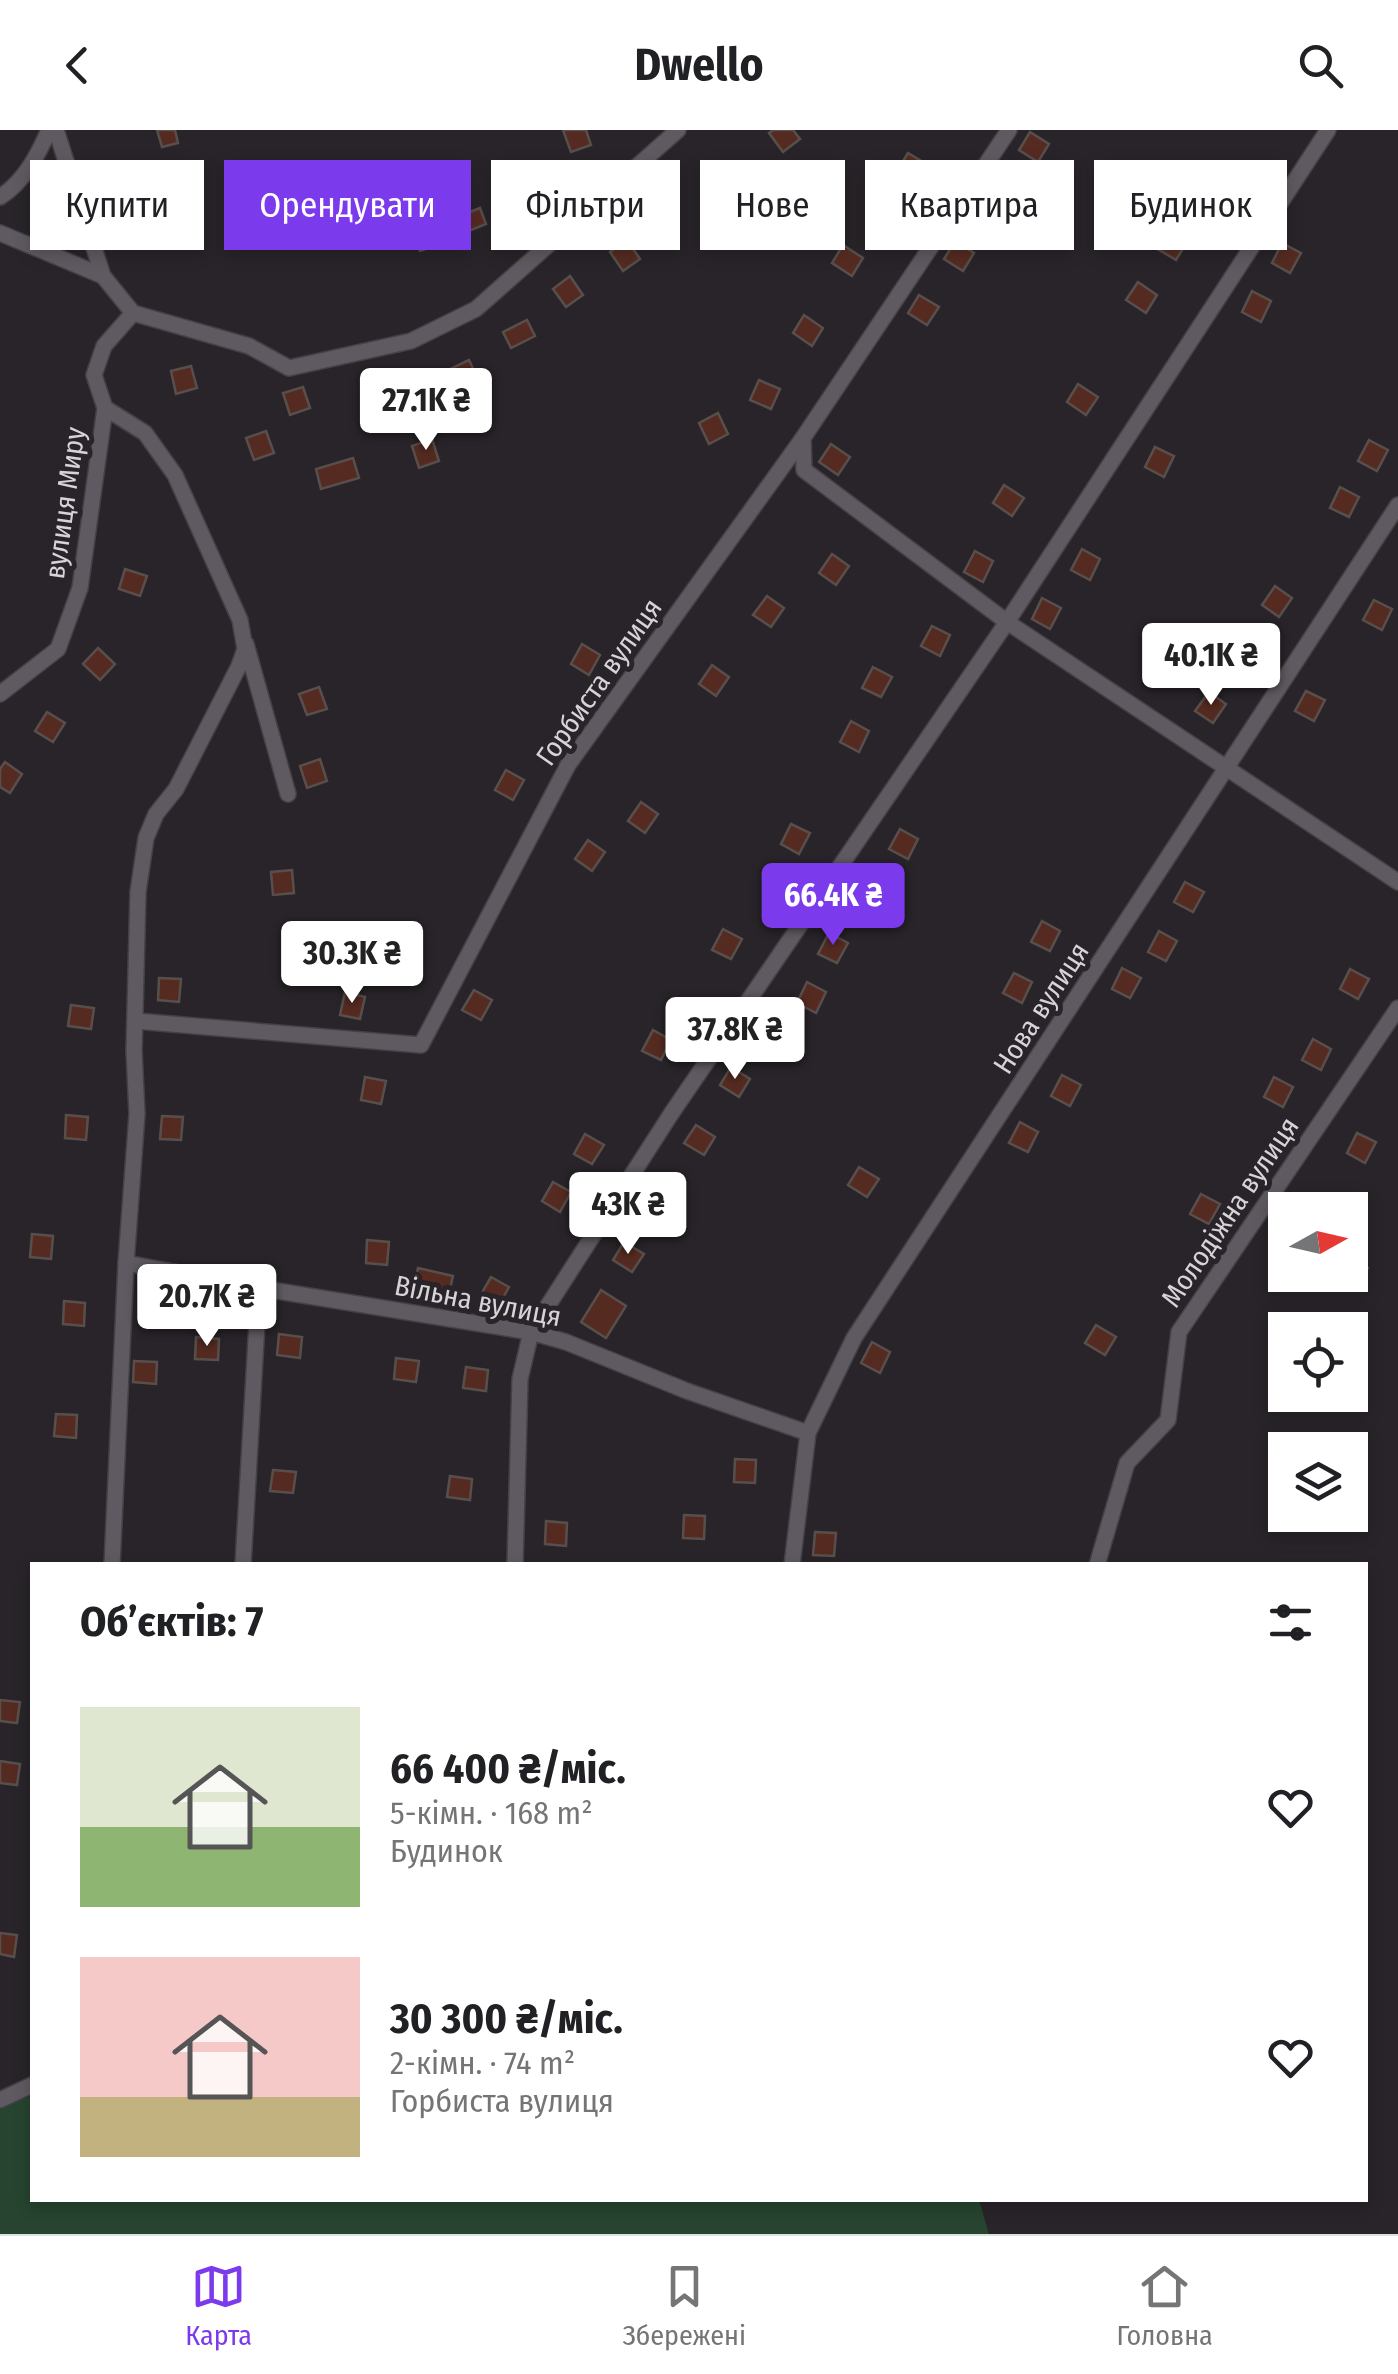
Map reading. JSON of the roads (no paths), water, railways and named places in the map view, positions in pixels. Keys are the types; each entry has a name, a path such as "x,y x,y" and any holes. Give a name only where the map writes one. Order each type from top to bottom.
{"street":[{"path":"0,196 13,189 52,130"},
{"path":"52,130 103,276 133,312 249,346 288,368 412,341 476,309 678,130"},
{"name":"Горбиста вулиця","path":"136,1021 420,1045 568,765 804,438 1009,130"},
{"path":"514,1562 520,1379 530,1332 670,1114 1007,622 1328,130"},
{"path":"0,233 103,276"},
{"name":"вулиця Миру","path":"0,694 58,649 80,588 105,408 94,374 104,346 133,312"},
{"path":"105,408 145,433 175,474 244,635 288,794"},
{"path":"804,438 804,470 1007,622 1398,882"},
{"name":"Нова вулиця","path":"792,1562 808,1433 854,1338 1398,504"},
{"path":"112,1562 126,1263 138,1114 138,892 146,838 156,814 176,789 239,666 245,649 244,635"},
{"name":"Молодіжна вулиця","path":"1098,1562 1127,1463 1168,1420 1179,1332 1398,1008"},
{"name":"Вільна вулиця","path":"126,1263 530,1332 808,1433"},
{"path":"242,1562 259,1288"},
{"path":"0,2100 30,2086"}]}
